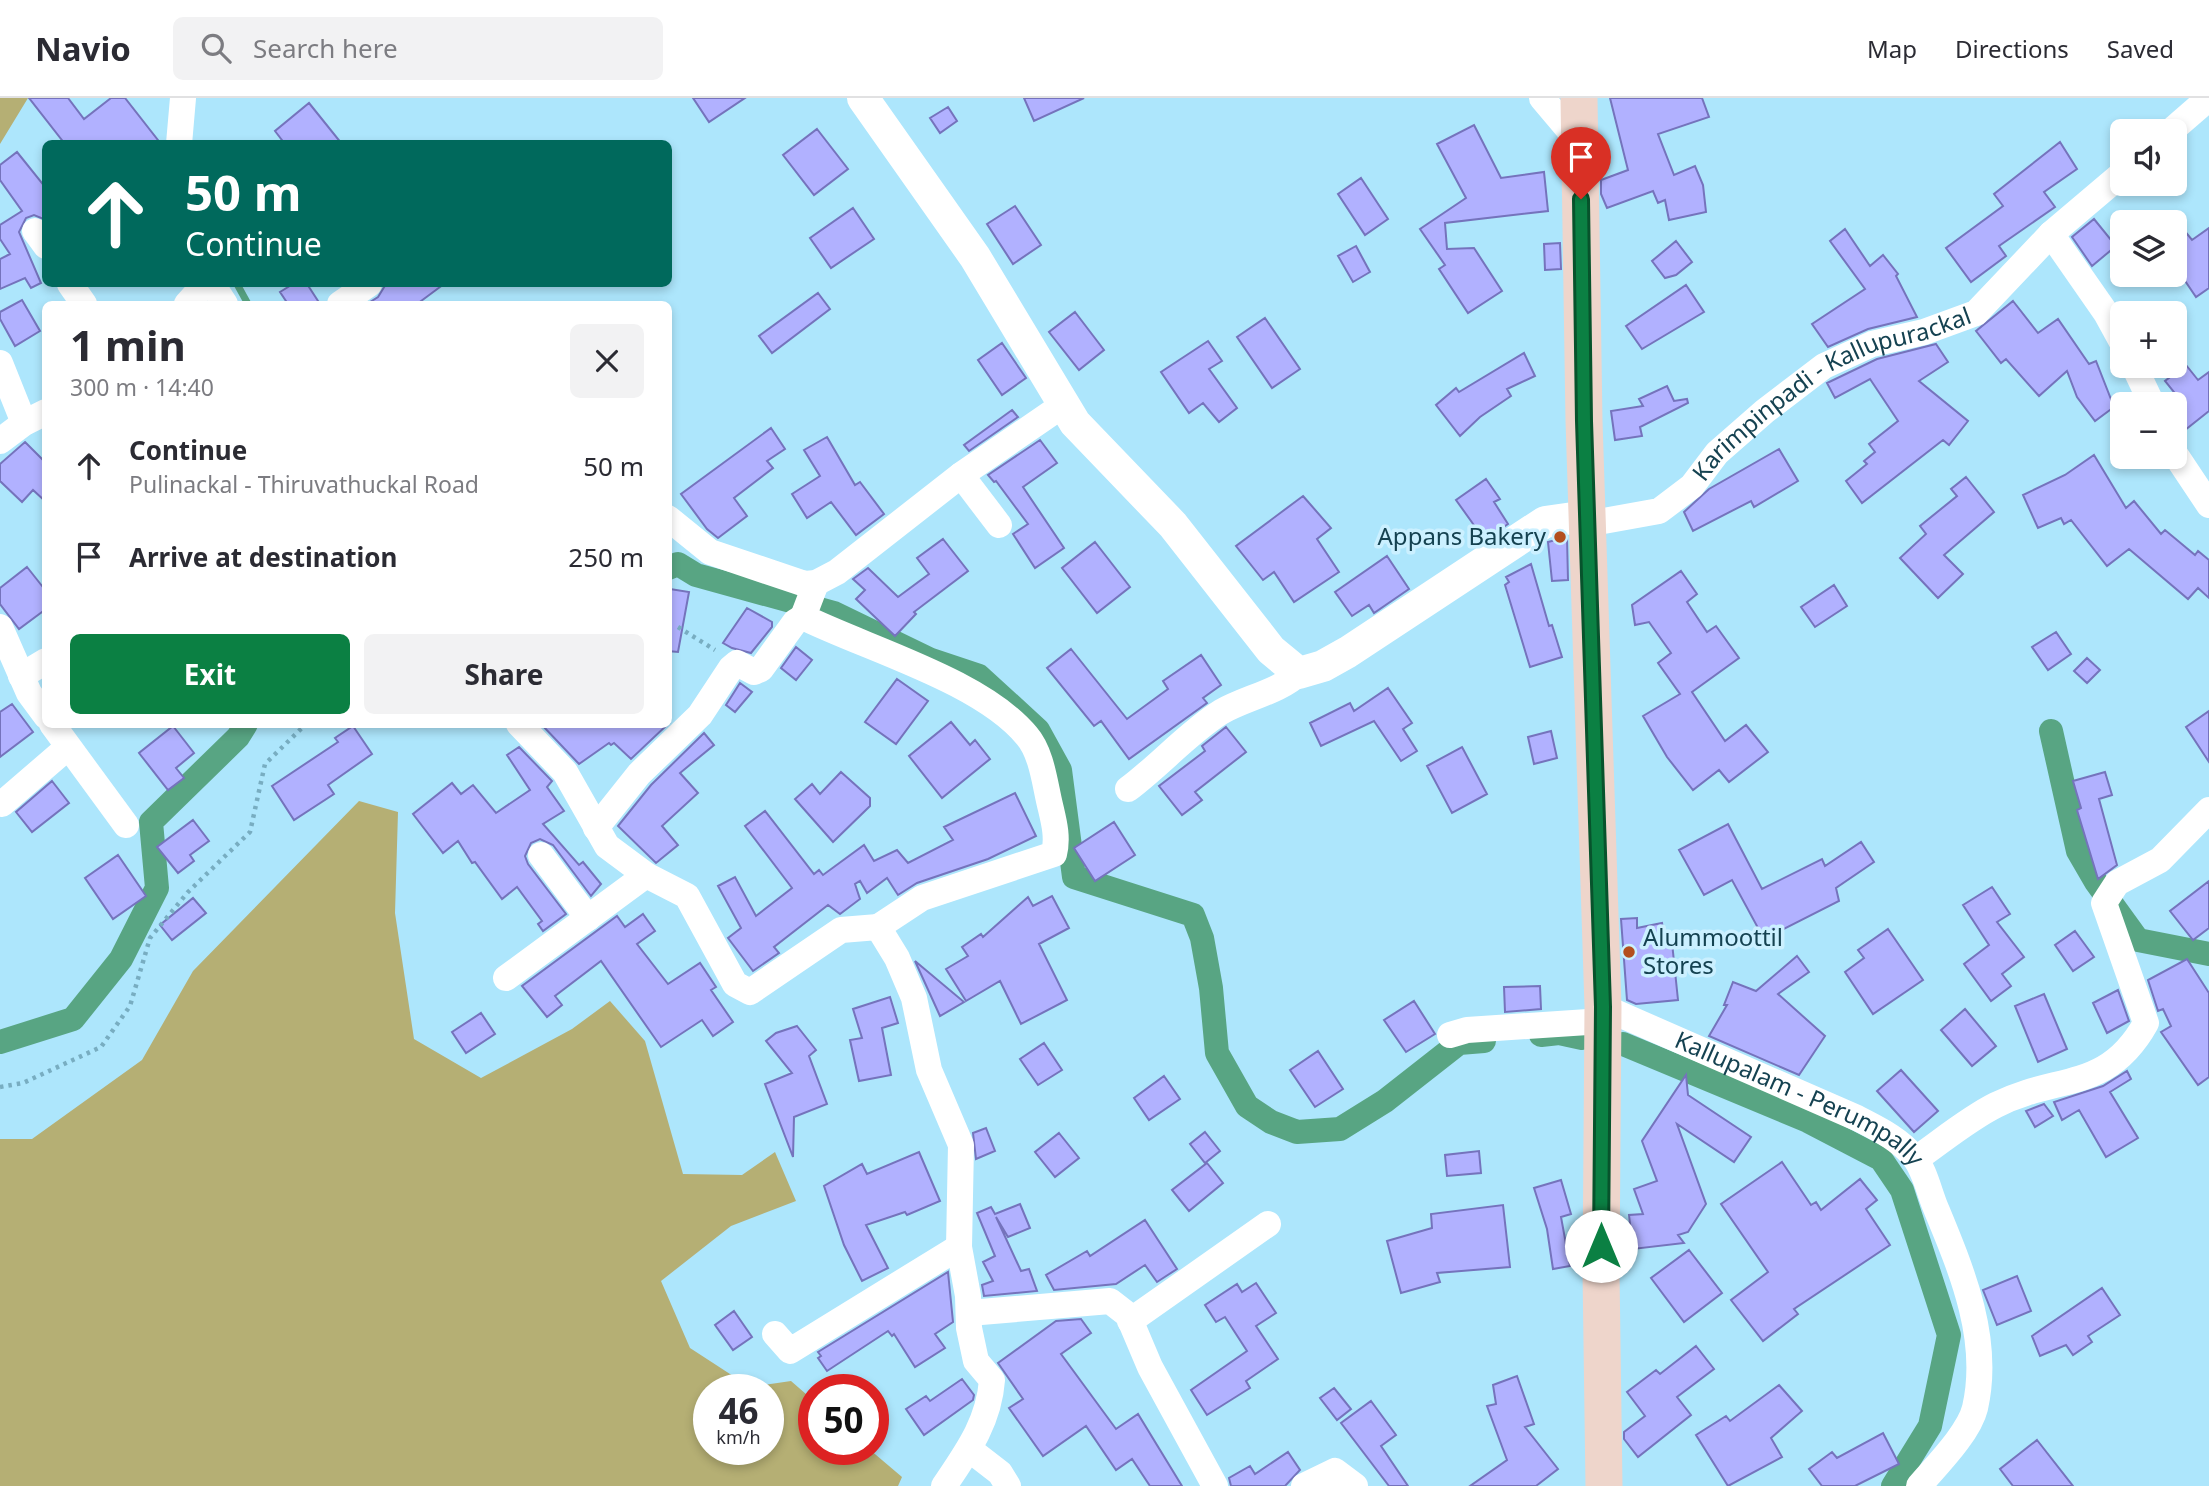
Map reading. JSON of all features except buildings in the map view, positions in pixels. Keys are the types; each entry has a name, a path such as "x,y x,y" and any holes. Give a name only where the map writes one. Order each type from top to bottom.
{"main road":[{"path":"1579,98 1587,520 1603,1030 1597,1484"}],"street":[{"path":"179,140 183,98"},
{"path":"863,98 975,257 1075,423 1173,525 1271,650 1299,673"},
{"path":"1543,98 1580,143"},
{"path":"2185,119 2209,98"},
{"name":"Karimpinpadi - Kallupurackal","path":"1587,520 1658,512 1692,486 1717,453 1765,411 1824,366 1871,344 1924,332 1976,313 2051,234 2110,184"},
{"path":"2051,234 2110,320"},
{"path":"190,301 202,287"},
{"path":"344,301 365,287"},
{"path":"0,363 35,417 0,441"},
{"path":"672,521 710,552 805,584 816,583 837,572 961,475 1063,405"},
{"path":"2185,469 2209,505"},
{"path":"961,475 999,525"},
{"path":"1128,789 1219,713 1348,652 1545,522 1587,520"},
{"path":"596,828 639,774 700,715 737,663 754,672 761,670 795,622 804,614 816,583"},
{"path":"523,728 565,772 607,846 646,875 687,896 735,984 750,992 841,930 878,928 922,898 1054,854 1056,834 1042,769 1029,738 1002,712 962,686 804,614"},
{"path":"0,627 21,676 42,710"},
{"path":"21,676 42,663"},
{"path":"55,728 126,825"},
{"path":"2,804 68,747"},
{"name":"Kallupalam - Perumpally","path":"1603,1030 1857,1118 1893,1136 1916,1159 1996,1105 2105,1068 2133,1047 2146,1023 2104,903 2117,883 2160,860 2209,810"},
{"path":"541,855 588,918"},
{"path":"506,978 646,875"},
{"path":"878,928 897,958 914,998 929,1070 961,1145 959,1247 976,1362 992,1380 990,1406 969,1449 944,1486"},
{"path":"1450,1035 1467,1030 1603,1030"},
{"path":"1916,1159 1967,1287 1976,1327 1981,1369 1974,1411 1950,1450 1919,1486"},
{"path":"1130,1321 1268,1224"},
{"path":"775,1334 790,1351 959,1247"},
{"path":"969,1313 1110,1301 1128,1315 1150,1367 1215,1486"},
{"path":"969,1449 1000,1472 1007,1486"},
{"path":"1304,1486 1335,1471 1355,1486"}],"path":[{"path":"678,626 737,663"},
{"path":"0,1087 23,1083 102,1047 130,1006 150,938 188,892 250,832 265,764 302,728"}],"shaded area":[{"path":"0,98 28,98 0,144"},
{"path":"359,801 398,812 395,913 414,1039 481,1078 572,1029 610,1001 645,1041 683,1174 742,1175 775,1152 796,1201 731,1226 661,1281 690,1348 730,1374 693,1374 693,1465 784,1465 784,1382 791,1381 798,1387 798,1465 888,1465 902,1477 898,1486 0,1486 0,1139 32,1139 142,1060 193,971"}],"waterway":[{"path":"239,287 246,301"},
{"path":"672,566 678,564 696,575 834,613 931,660 979,676 1038,730 1060,770 1074,877 1193,915 1202,938 1211,988 1217,1053 1247,1106 1271,1122 1297,1132 1340,1129 1385,1101 1459,1043 1484,1041"},
{"path":"0,1042 73,1019 121,959 157,888 151,822 238,737 244,728"},
{"path":"2051,731 2078,851 2096,882 2138,940 2209,954"},
{"path":"1541,1035 1559,1033 1582,1038"},
{"path":"1623,1044 1808,1121 1881,1159 1902,1190 1949,1335 1930,1426 1893,1486"}],"place":[{"name":"Appans Bakery","path":"1560,537"},
{"name":"Alummoottil Stores","path":"1629,952"}],"route":[{"path":"1581,199 1584,421 1603,1007 1601,1246"}]}
